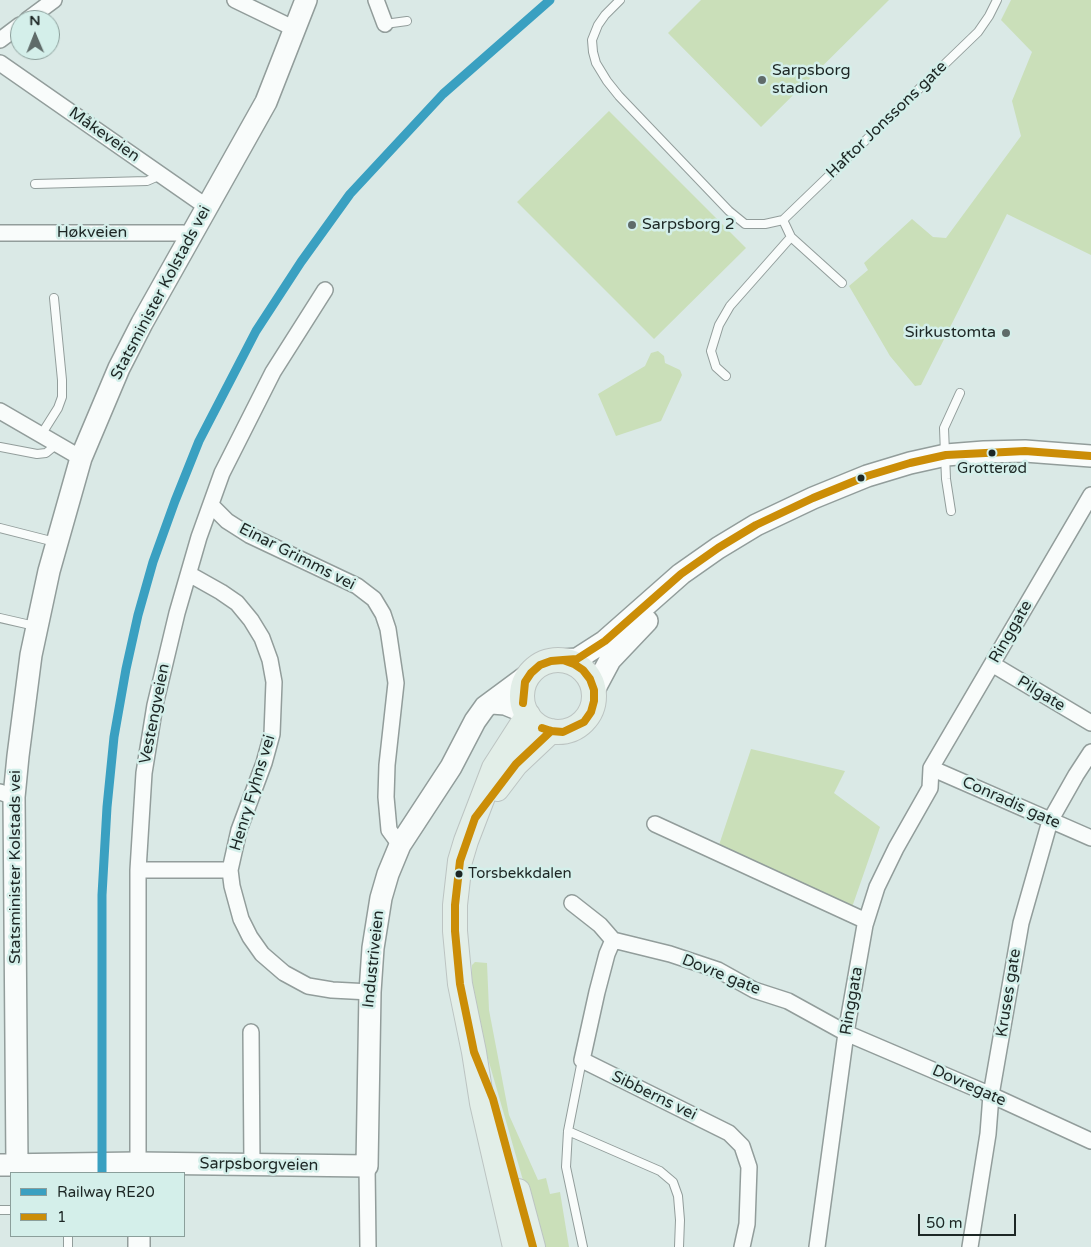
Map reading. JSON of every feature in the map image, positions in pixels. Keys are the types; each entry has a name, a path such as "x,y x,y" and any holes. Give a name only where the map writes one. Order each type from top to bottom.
{"main road":[{"path":"563,660 583,670 590,679 594,690 594,701 584,722 563,732 551,731 542,728 528,714 523,703 523,692 525,682 531,673 546,663 563,660"},
{"path":"515,1247 482,1103 460,984 455,931 455,905 460,861 474,818 494,768 528,714"},
{"path":"474,818 516,764 551,731"},
{"path":"474,1052 492,1099 533,1247"}],"street":[{"path":"40,10 54,0"},
{"path":"235,0 295,29"},
{"name":"Statsminister Kolstads vei","path":"9,1165 7,795 18,756 27,683 49,571 81,458 119,368 142,323 266,102 306,0"},
{"path":"376,0 385,24"},
{"name":"Måkeveien","path":"0,63 207,207"},
{"name":"Høkveien","path":"0,233 183,233"},
{"name":"Vestengveien","path":"138,1168 138,870 144,773 154,705 177,612 199,536 222,473 273,372 325,290"},
{"path":"0,411 81,458"},
{"path":"594,690 610,660 643,624 692,580 720,560 752,541 818,507 885,481 946,461 984,452 1024,451 1091,456"},
{"path":"563,660 577,659 606,641 682,574 718,548 756,525 813,498 867,476 910,463 946,461 1066,463 1091,466"},
{"name":"Ringgate","path":"931,768 1091,495"},
{"name":"Einar Grimms vei","path":"211,505 227,520 249,535 357,586 374,599 383,614 388,629 396,684 386,765 386,797 389,830 400,845"},
{"name":"Henry Fyhns vei","path":"188,574 237,603 251,620 262,638 270,660 274,682 272,734 264,763 239,830 230,870 232,886 241,919 250,938 269,961 284,973 308,986 332,990 370,992"},
{"name":"Pilgate","path":"992,664 1091,723"},
{"name":"Industriveien","path":"368,1247 367,1166 370,992 373,948 381,898 388,874 400,845 451,767 475,720 485,707 531,673"},
{"path":"492,703 505,704 528,714"},
{"name":"Kruses gate","path":"970,1247 988,1134 991,1095 1021,923 1050,821 1091,752"},
{"name":"Conradis gate","path":"931,768 1091,838"},
{"name":"Ringgata","path":"817,1247 846,1033 866,921 881,879 930,788 931,768"},
{"path":"655,824 866,921"},
{"path":"138,870 230,870"},
{"path":"572,903 600,926 613,940 596,992 582,1060"},
{"name":"Dovre gate","path":"613,940 670,954 718,970 754,990 788,1001 846,1033"},
{"path":"251,1032 252,1165"},
{"name":"Dovregate","path":"846,1033 991,1095 1091,1141"},
{"name":"Sibberns vei","path":"582,1060 729,1133 742,1146 749,1167 747,1224 742,1247"},
{"name":"Sarpsborgveien","path":"9,1165 138,1168 252,1165 367,1166"}],"lane":[{"path":"620,0 601,20 592,40 596,63 607,81 619,96 716,197 745,224 765,224 783,220 791,237 842,283"},
{"name":"Haftor Jonssons gate","path":"783,220 978,32 997,0"},
{"path":"385,24 407,21"},
{"path":"35,184 147,181 161,175"},
{"path":"726,376 716,367 711,351 719,324 730,306 791,237"},
{"path":"41,435 58,408 62,397 54,298"},
{"path":"951,511 944,428 960,393"},
{"path":"0,447 36,454 46,453 57,444"},
{"path":"0,528 57,542"},
{"path":"0,618 37,627"},
{"path":"582,1060 568,1131 566,1167 583,1247"},
{"path":"568,1131 660,1171 672,1182 678,1196 680,1220 679,1247"}],"green space":[{"name":"Sarpsborg stadion","path":"701,0 889,0 761,127 668,33"},
{"path":"1011,0 1091,0 1091,255 1007,214 921,385 915,386 890,356 849,286 868,270 864,263 912,219 933,237 946,238 1021,136 1012,101 1032,52 1001,20"},
{"name":"Sarpsborg 2","path":"609,111 746,248 654,339 517,202"},
{"path":"658,351 664,356 665,363 680,370 682,375 661,421 616,436 598,394 645,366 651,353"},
{"path":"751,749 845,771 834,793 880,827 850,913 719,845"},
{"path":"475,962 487,963 489,1010 509,1115 538,1180 546,1178 550,1194 560,1192 569,1247 541,1247 474,1010 472,965"}],"rail line":[{"name":"RE20","path":"102,1172 102,895 107,807 114,737 138,615 153,562 175,501 199,441 256,331 301,262 350,194 443,94 550,0"}],"transit line":[{"name":"1","path":"563,660 577,659 605,641 681,574 718,548 756,525 813,498 867,476 910,463 946,455 1025,451 1091,456"},
{"name":"1","path":"523,703 525,682 540,665 551,661 563,660 574,664 583,670 590,679 594,690 594,701 591,712 584,722 563,732 542,728"},
{"name":"1","path":"533,1247 493,1099 474,1052 460,984 455,931 455,905 460,861 475,818 516,764 551,731"}],"place":[{"name":"Sarpsborg stadion","path":"762,80"},
{"name":"Sarpsborg 2","path":"632,225"},
{"name":"Sirkustomta","path":"1006,333"},
{"name":"Grotterød","path":"992,453"},
{"name":"Torsbekkdalen","path":"459,874"}]}
